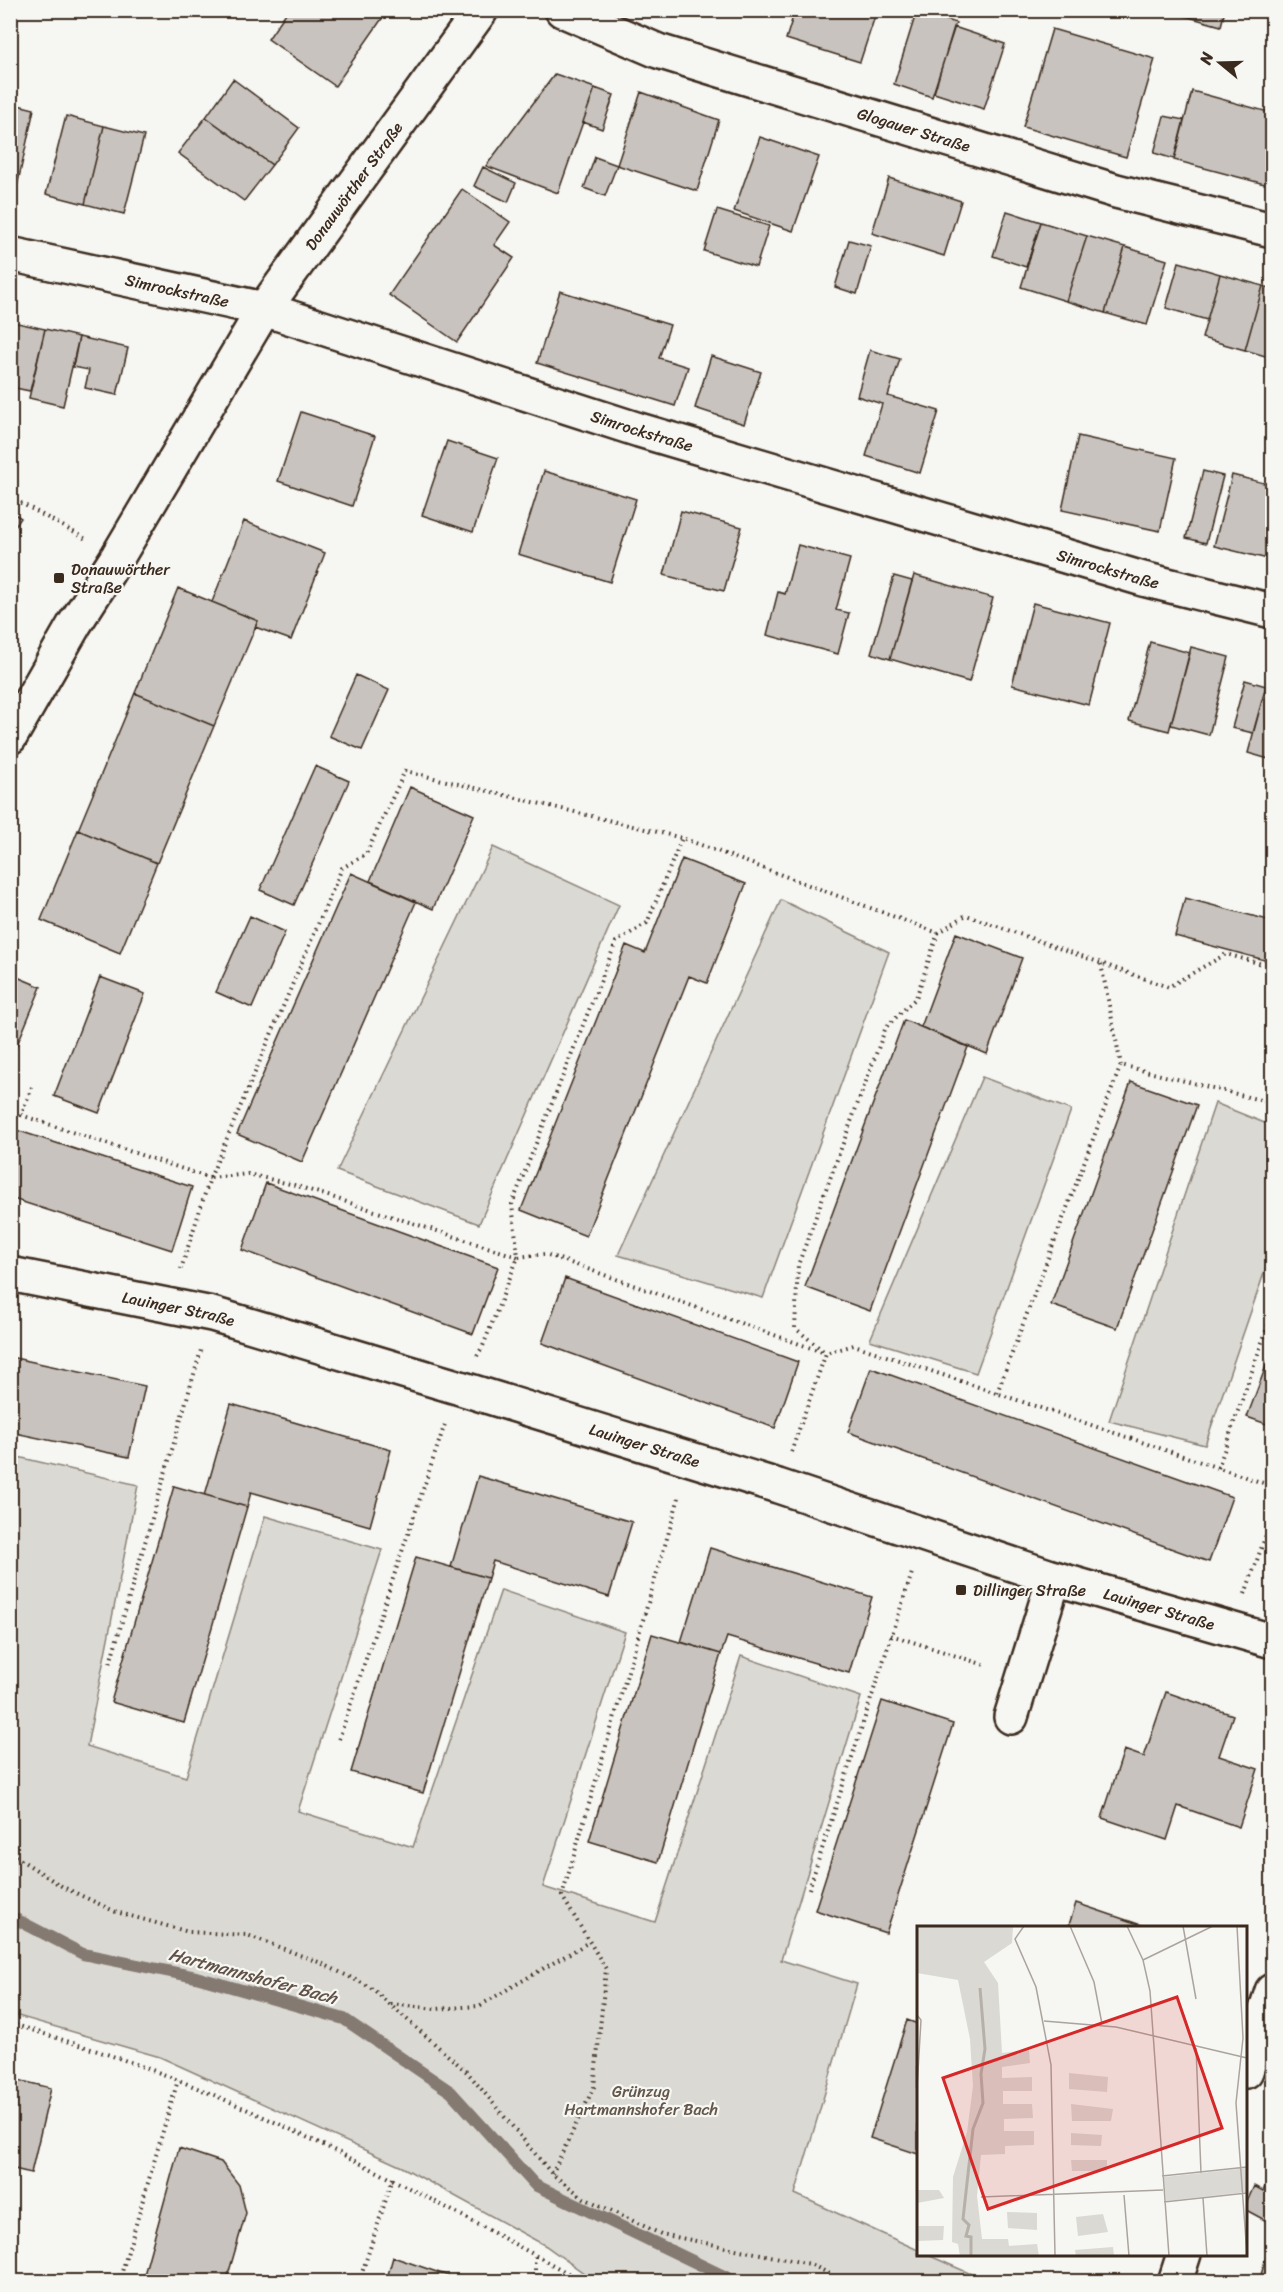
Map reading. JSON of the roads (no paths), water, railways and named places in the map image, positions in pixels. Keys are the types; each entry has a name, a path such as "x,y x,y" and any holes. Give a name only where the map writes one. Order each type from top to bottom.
{"street":[{"name":"Donauwörther Straße","path":"10,737 74,625 118,556 264,309 481,10"},
{"name":"Glogauer Straße","path":"562,10 658,51 1116,191 1272,230"},
{"name":"Simrockstraße","path":"10,254 264,309 650,433 1143,579 1272,611"},
{"name":"Lauinger Straße","path":"10,1274 212,1314 778,1486 1054,1578 1272,1641"},
{"path":"1011,1717 1054,1578"},
{"path":"1247,2065 1272,1991"},
{"path":"1175,2282 1183,2256"}],"waterway":[{"name":"Hartmannshofer Bach","path":"10,1916 83,1954 196,1977 344,2019 451,2092 535,2185 736,2282"}],"place":[{"name":"Donauwörther Straße","path":"59,578"},
{"name":"Dillinger Straße","path":"961,1590"}],"park label":[{"name":"Grünzug Hartmannshofer Bach","path":"641,2100"}]}
